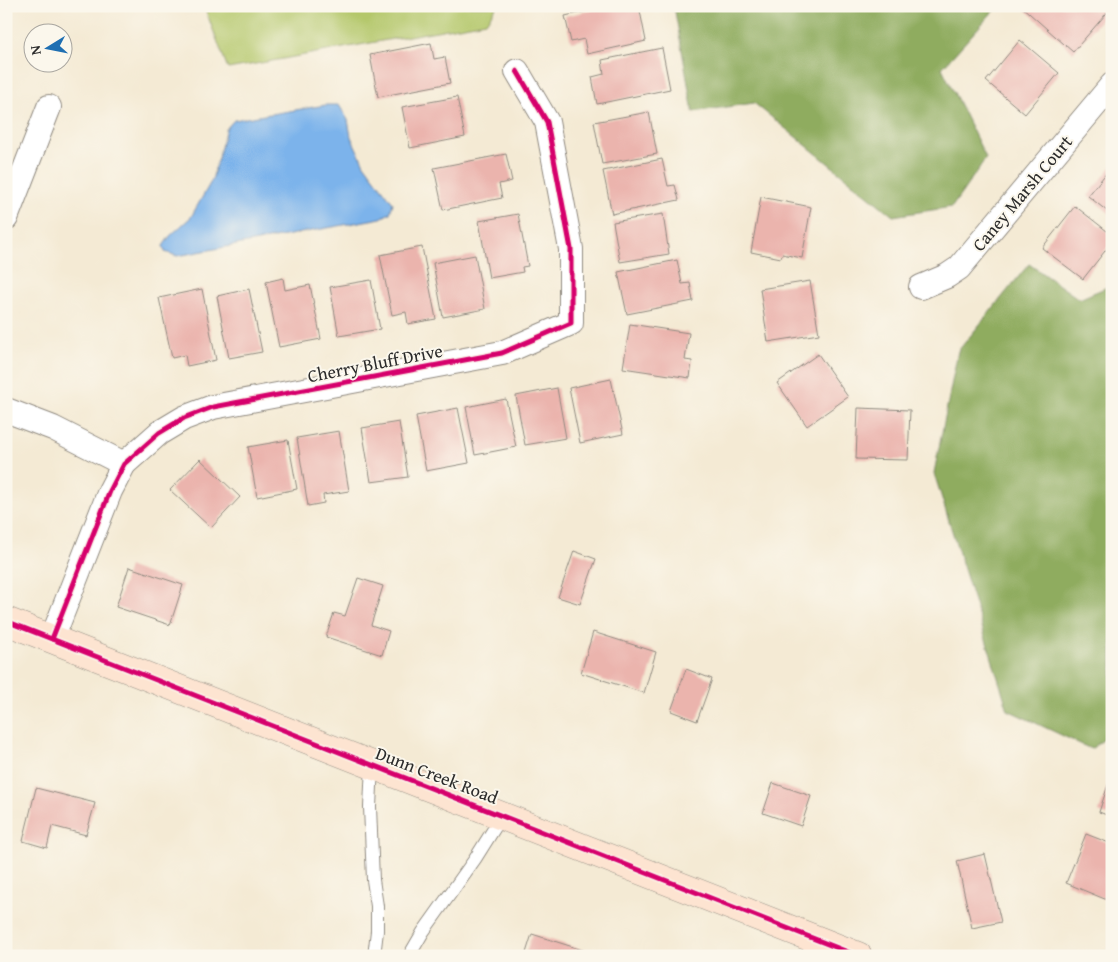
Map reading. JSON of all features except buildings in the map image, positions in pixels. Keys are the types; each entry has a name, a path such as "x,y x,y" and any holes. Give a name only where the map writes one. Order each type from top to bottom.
{"street":[{"name":"Cherry Bluff Drive","path":"52,639 110,492 124,464 159,433 184,418 213,407 502,353 571,323 571,249 547,122 517,71"},
{"name":"Caney Marsh Court","path":"921,287 959,268 1112,85"},
{"path":"6,218 49,107"},
{"path":"6,410 53,428 124,464"},
{"name":"Dunn Creek Road","path":"6,621 858,956"}],"lane":[{"path":"372,765 370,807 373,880 377,906 374,956"},
{"path":"409,956 422,932 475,859 502,816"}],"green space":[{"path":"204,6 497,6 486,22 228,69"},
{"path":"674,6 998,6 942,68 986,158 952,207 893,216 754,103 693,112"},
{"path":"1029,264 1079,299 1112,285 1112,733 1091,749 1008,710 934,473 958,351"}],"water":[{"path":"326,105 339,105 348,120 351,137 364,164 393,203 390,213 381,218 177,256 165,252 163,246 170,236 191,217 212,180 226,129 234,120"}],"cycle path":[{"path":"52,639 110,491 124,464 159,433 184,418 213,407 502,353 571,323 571,249 547,122 517,71"},
{"path":"6,621 858,956"}]}
